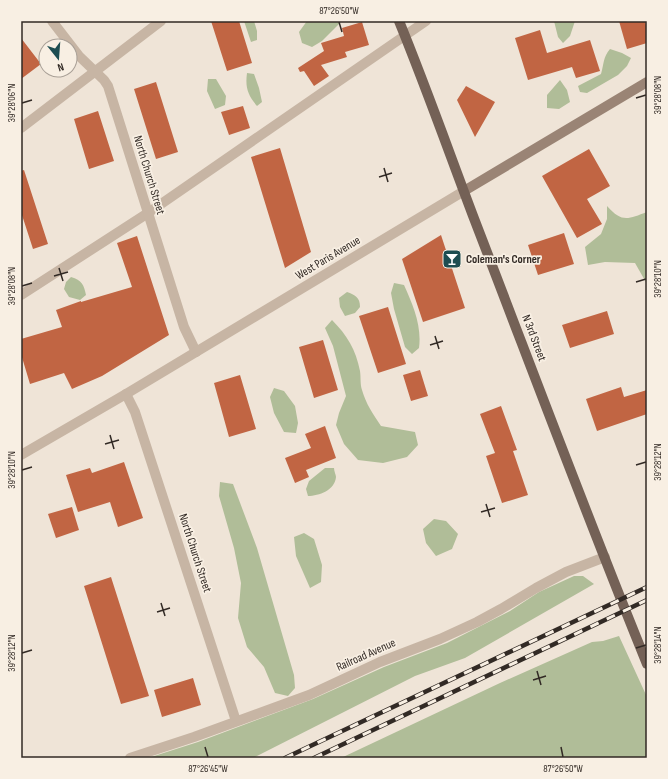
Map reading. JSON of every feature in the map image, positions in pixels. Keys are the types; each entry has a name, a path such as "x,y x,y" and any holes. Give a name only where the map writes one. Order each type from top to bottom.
{"main road":[{"name":"N 3rd Street","path":"399,21 647,664"},
{"name":"West Paris Avenue","path":"464,191 647,82"}],"street":[{"name":"North Church Street","path":"52,21 79,56 104,80 108,86 184,327 196,352"},
{"path":"21,128 161,21"},
{"path":"21,295 148,213 426,21"},
{"name":"West Paris Avenue","path":"21,455 126,394 464,191"},
{"name":"North Church Street","path":"126,394 135,412 236,721"},
{"name":"Railroad Avenue","path":"130,758 194,737 309,695 380,662 440,638 501,609 566,572 605,557"}],"green space":[{"path":"244,21 254,21 257,31 257,40 251,42"},
{"path":"307,21 342,21 322,41 312,47 302,43 299,32"},
{"path":"554,21 575,21 570,36 563,43 558,37"},
{"path":"610,49 631,58 627,66 618,75 587,93 580,92 578,86 601,74 605,58"},
{"path":"247,73 254,74 259,88 262,102 257,106 248,91 246,83"},
{"path":"208,79 216,79 226,96 225,105 215,109 207,91"},
{"path":"560,80 567,90 570,102 559,109 547,108 547,95"},
{"path":"607,206 617,215 626,218 647,212 647,284 635,263 605,262 588,265 585,247 601,234 607,219"},
{"path":"71,277 80,281 84,288 86,295 80,300 69,297 64,289 66,282"},
{"path":"394,283 404,285 416,316 420,340 419,348 412,354 405,347 394,309 391,293"},
{"path":"347,292 356,297 359,301 360,307 355,313 345,316 340,307 339,298"},
{"path":"332,320 346,337 356,356 364,395 370,409 381,426 415,432 418,445 407,457 383,463 358,460 344,444 336,425 346,396 333,346 325,328"},
{"path":"274,388 284,391 295,406 298,423 296,433 284,432 274,413 270,397"},
{"path":"325,468 334,468 336,477 335,482 330,489 317,495 308,496 306,489 309,481"},
{"path":"220,482 233,484 257,548 294,675 295,688 288,696 275,693 264,667 247,647 238,618 241,583 234,548 219,496"},
{"path":"434,519 446,521 458,534 452,549 436,556 426,543 423,529"},
{"path":"304,533 314,539 322,565 321,582 310,588 296,556 294,537"},
{"path":"574,576 583,576 594,584 465,658 415,676 253,758 148,758 198,742 313,699 384,667 447,643 510,611 539,592"},
{"path":"619,636 647,697 647,758 341,758 500,683 592,642 603,641"}],"building":[{"path":"211,21 239,21 252,63 227,71"},
{"path":"619,21 645,21 647,29 647,43 627,49"},
{"path":"362,22 369,45 345,52 347,57 321,65 329,76 314,86 304,71 300,72 298,68 324,51 321,43 344,36 342,28"},
{"path":"540,30 547,53 590,40 600,71 576,78 572,67 528,80 515,38"},
{"path":"21,38 38,60 38,66 21,79"},
{"path":"156,82 178,152 156,159 134,89"},
{"path":"466,86 495,102 475,137 457,100"},
{"path":"243,106 250,128 229,135 221,112"},
{"path":"98,111 114,161 89,169 74,119"},
{"path":"280,148 311,252 285,268 251,157"},
{"path":"589,149 610,186 587,199 602,224 577,238 542,176"},
{"path":"24,170 48,244 33,249 21,212 21,171"},
{"path":"564,233 574,264 538,275 528,245"},
{"path":"441,235 465,308 423,322 402,259"},
{"path":"137,236 169,335 102,376 72,389 64,373 30,384 21,354 21,339 62,327 56,310 81,301 132,287 117,243"},
{"path":"388,307 406,364 378,373 359,316"},
{"path":"607,311 614,334 570,348 562,325"},
{"path":"323,340 338,390 314,398 299,347"},
{"path":"420,370 428,396 411,401 403,375"},
{"path":"240,375 256,429 229,437 214,383"},
{"path":"621,387 624,397 647,390 647,414 597,431 586,399"},
{"path":"501,406 517,450 513,451 528,495 502,503 486,456 495,453 480,414"},
{"path":"325,426 336,458 306,470 309,477 295,483 285,458 311,448 305,434"},
{"path":"124,462 143,518 118,527 110,502 78,512 66,475 90,468 92,473"},
{"path":"72,507 79,530 56,538 48,514"},
{"path":"111,577 149,696 121,704 84,586"},
{"path":"193,678 201,705 162,717 154,690"}],"railway":[{"path":"285,758 647,587"},
{"path":"314,758 647,600"}],"place":[{"name":"Coleman's Corner","path":"452,259"}]}
